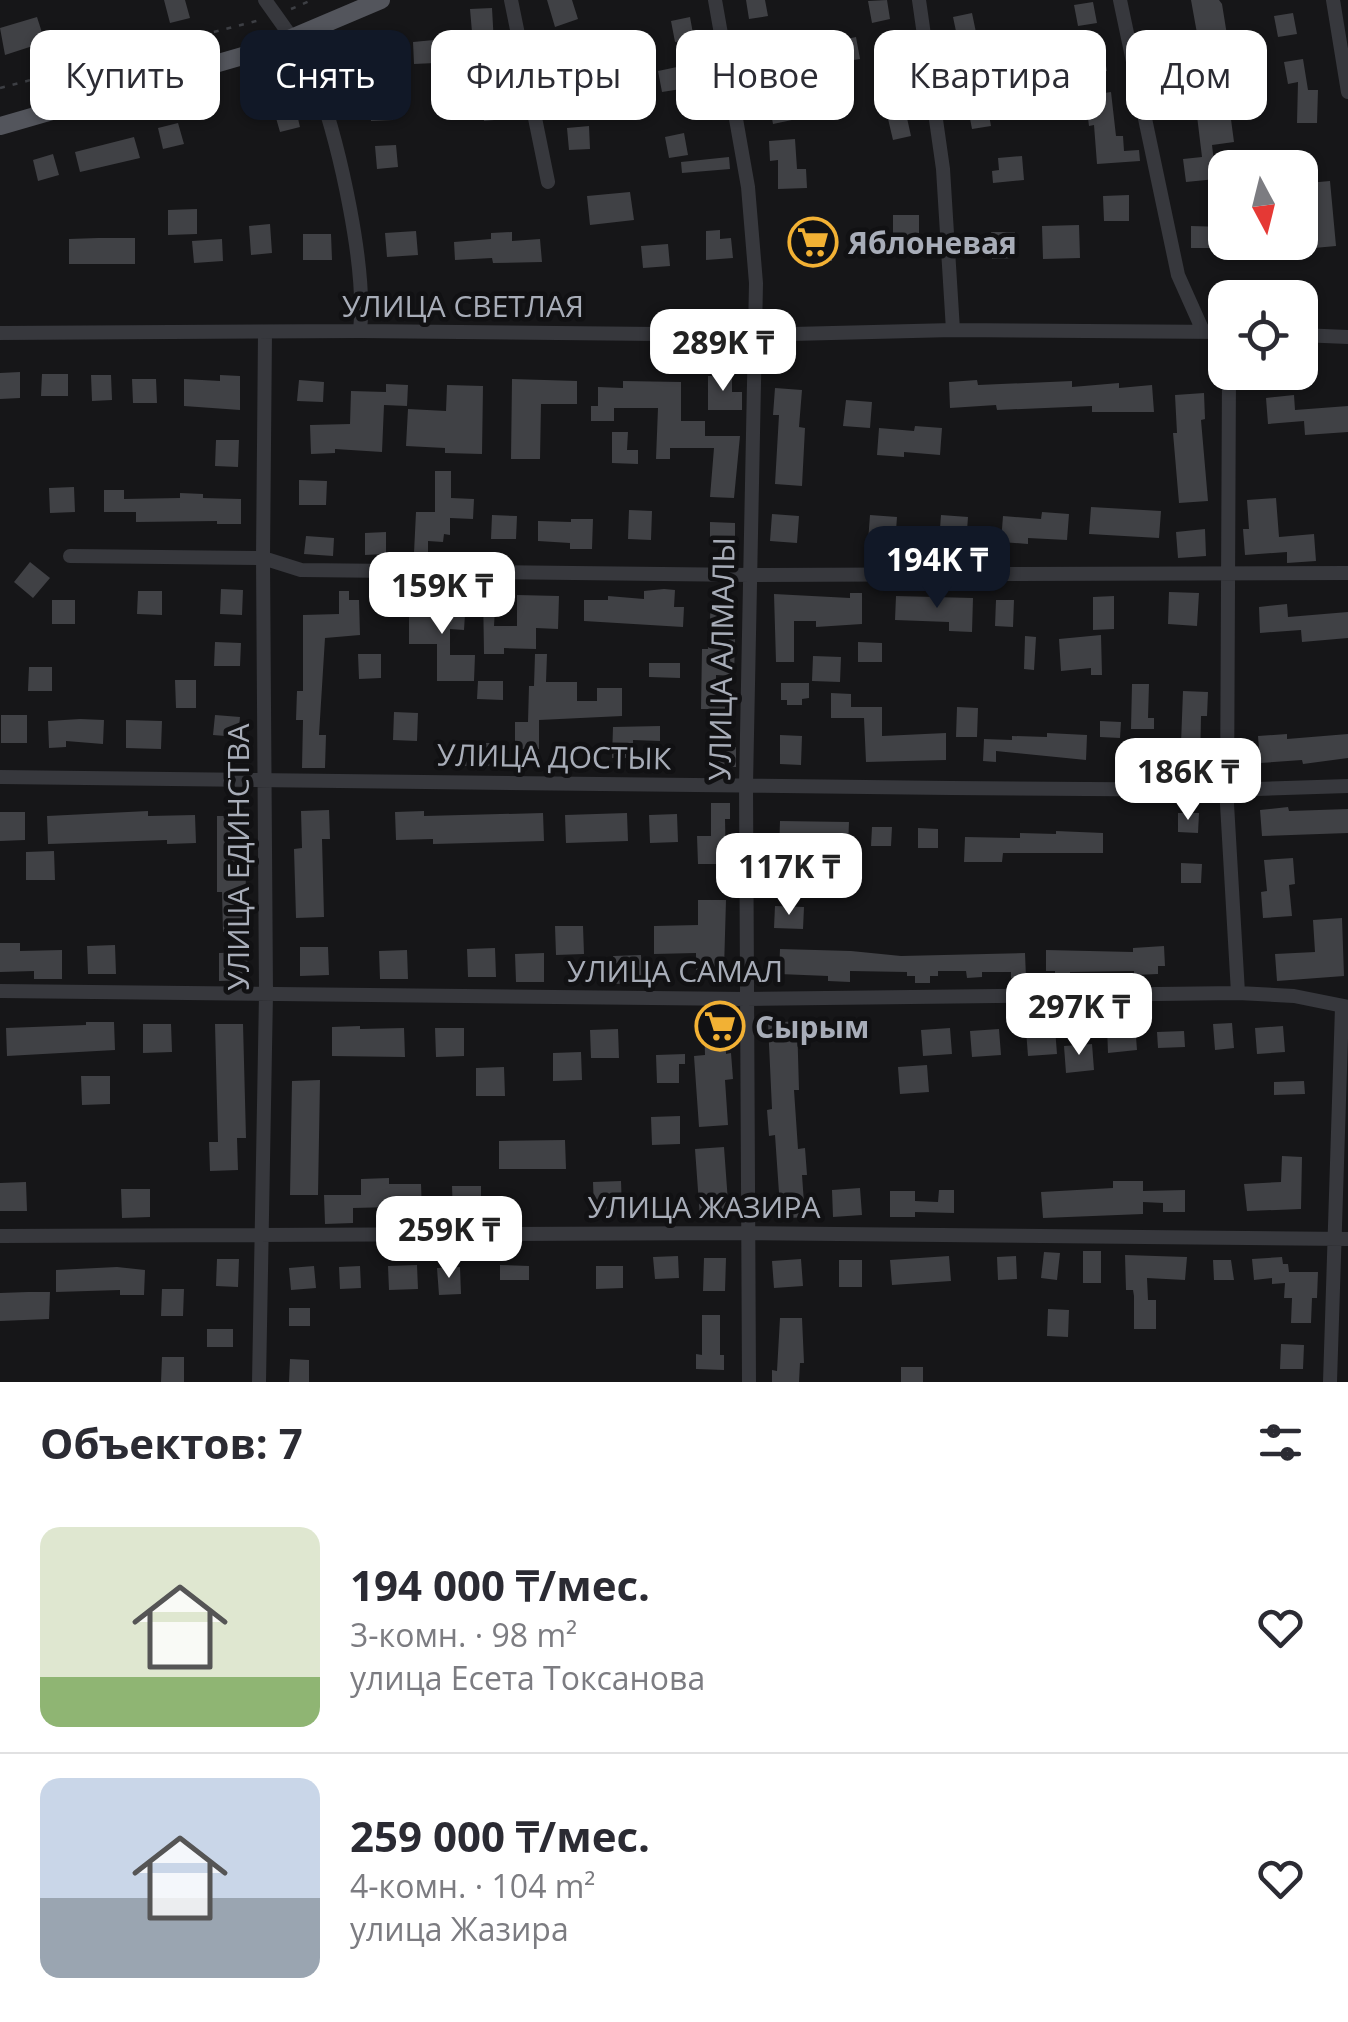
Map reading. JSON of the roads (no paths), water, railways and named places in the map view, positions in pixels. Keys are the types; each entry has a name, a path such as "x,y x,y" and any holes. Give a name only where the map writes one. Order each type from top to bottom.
{"main road":[{"path":"311,30 380,0"},
{"path":"0,126 240,57"}],"street":[{"path":"265,0 286,30"},
{"path":"511,0 548,182"},
{"name":"УЛИЦА АЛМАЛЫ","path":"715,0 748,187 757,335 746,786 749,1382"},
{"path":"919,0 944,169 953,330"},
{"path":"1120,0 1178,275 1203,331"},
{"path":"1333,0 1348,92"},
{"path":"327,120 342,175 363,302 360,331"},
{"name":"УЛИЦА СВЕТЛАЯ","path":"0,333 757,335 953,330 1208,331"},
{"name":"УЛИЦА ЕДИНСТВА","path":"260,1382 266,994 263,558 266,332"},
{"path":"1318,336 1348,337"},
{"path":"1229,390 1228,790 1238,993"},
{"path":"70,556 263,558 301,570 750,575 1348,572"},
{"name":"УЛИЦА ДОСТЫК","path":"0,777 1228,790 1348,786"},
{"name":"УЛИЦА САМАЛ","path":"0,992 746,999 1238,993 1294,996 1345,1006"},
{"path":"1330,1382 1340,1240 1345,1006"},
{"name":"УЛИЦА ЖАЗИРА","path":"0,1236 746,1232 1340,1240"}],"place":[{"name":"Яблоневая","path":"813,242"},
{"name":"Сырым","path":"720,1026"}]}
